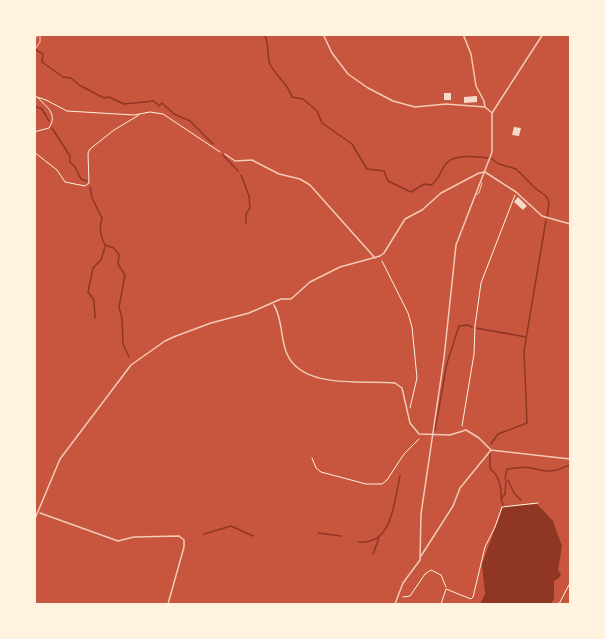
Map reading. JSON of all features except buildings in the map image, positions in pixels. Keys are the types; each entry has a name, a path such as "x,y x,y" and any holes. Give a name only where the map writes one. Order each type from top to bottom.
{"street":[{"path":"323,34 332,54 348,74 393,101 415,106 446,104 485,107 492,113"},
{"path":"463,34 471,54 476,86 484,100 485,107"},
{"path":"420,557 421,514 444,358 454,252 493,146 492,113 543,34"},
{"path":"225,154 235,160 252,160 279,174 310,185 375,258"},
{"path":"485,172 516,192 546,218 570,224"},
{"path":"34,521 54,469 66,449 131,365 176,336 211,323 249,313 281,299 291,299 310,282 340,267 380,256 405,219 419,212 441,193 485,172"},
{"path":"273,304 280,319 288,357 298,368 318,378 397,384 404,392 410,423 414,430 422,435 450,435 470,431 490,450 570,459"},
{"path":"395,604 403,583 453,506 460,488 490,450"},
{"path":"39,513 118,542 134,537 179,536 184,540 184,547 168,604"}],"lane":[{"path":"35,49 40,42 40,34"}],"path":[{"path":"35,96 46,99 67,111 163,114 216,151 225,154"},
{"path":"34,132 49,128 53,117 52,111 35,96"},
{"path":"34,152 57,170 65,182 85,186 89,183 90,149 114,130 141,114"},
{"path":"461,431 474,354 481,283 516,192"},
{"path":"380,256 412,327 417,378 410,410"},
{"path":"312,458 316,468 321,472 366,484 380,485 385,482 404,454 422,435"},
{"path":"446,589 471,599 485,547 503,506 538,503"},
{"path":"399,596 410,596 425,574 431,570 441,575 445,581 446,589 441,604"},
{"path":"559,604 570,583"}],"shaded area":[{"path":"537,504 553,521 562,546 558,570 561,574 554,581 554,599 551,604 480,604 485,594 482,564 503,507"}],"waterway":[{"path":"264,34 270,64 292,97 303,99 317,111 322,123 352,144 367,169 384,171 388,181 411,192 424,184 434,183 445,165 453,159 459,157 488,158"},
{"path":"36,50 43,54 42,62 63,77 71,78 79,85 104,98 109,97 124,104 154,101 159,106 162,103 174,114 190,121 213,144"},
{"path":"34,106 42,109 49,121"},
{"path":"52,128 70,156 70,162 81,179 87,181"},
{"path":"223,155 238,171"},
{"path":"492,159 499,164 516,169 546,196 549,202 547,217"},
{"path":"241,175 249,196 250,208 246,214 246,223"},
{"path":"90,187 92,198 102,218 100,228 103,241 105,245 114,248 119,255 118,264 125,275 119,307 123,344 129,357"},
{"path":"491,444 498,434 527,423 524,351 546,220"},
{"path":"95,318 94,300 88,292 93,268 101,260 105,247"},
{"path":"435,430 447,363 459,326 472,327"},
{"path":"476,328 526,337"},
{"path":"490,453 490,468 499,482 501,499"},
{"path":"517,468 529,467 549,471 570,465"},
{"path":"505,479 507,469 516,468"},
{"path":"359,542 370,541 385,529 390,520 400,476"},
{"path":"508,480 514,493 521,500"},
{"path":"504,508 501,499 505,494 506,481"},
{"path":"204,534 231,526 253,536"},
{"path":"318,533 341,536"},
{"path":"373,554 379,538"}],"railway":[{"path":"34,39 39,34"}]}
